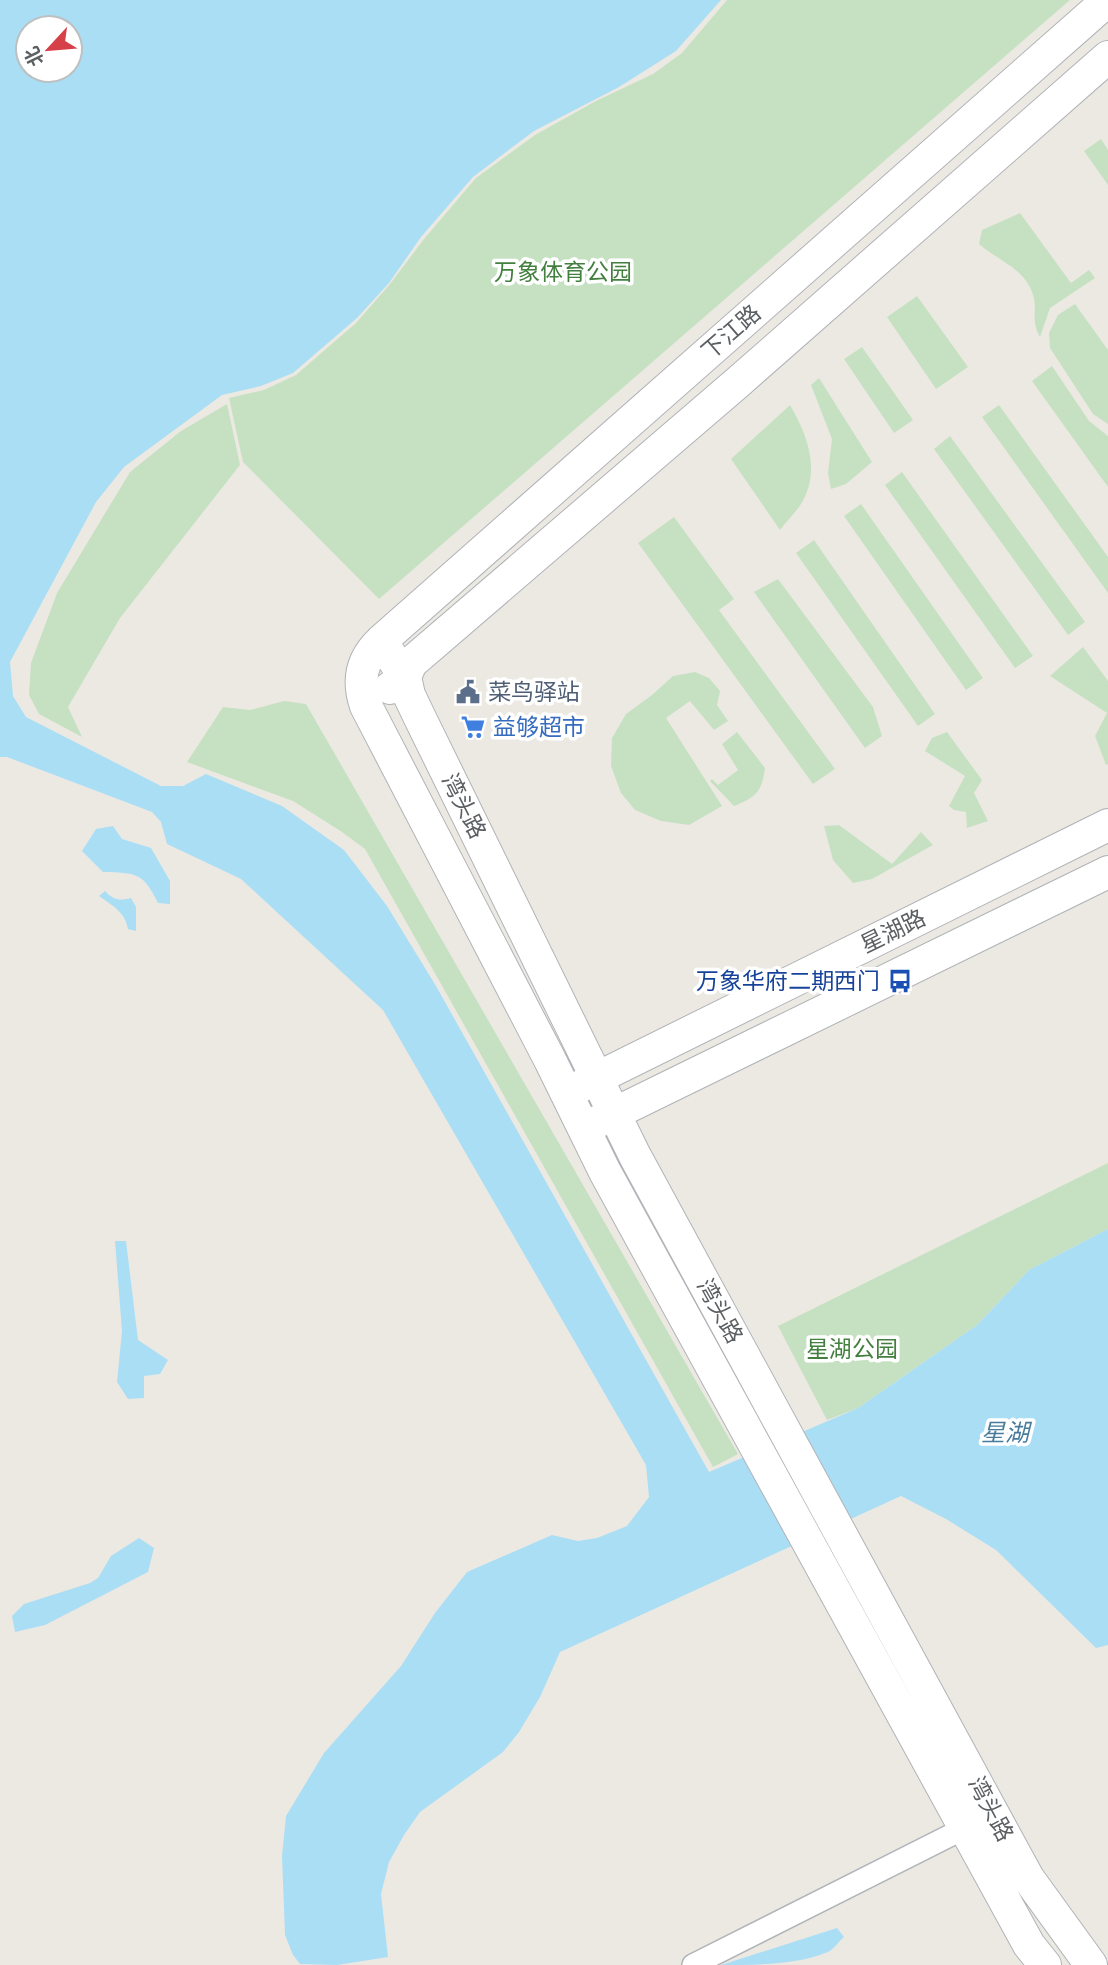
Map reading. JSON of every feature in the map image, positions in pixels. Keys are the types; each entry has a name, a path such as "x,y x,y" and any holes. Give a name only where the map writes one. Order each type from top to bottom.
{"main road":[{"name":"下江路","path":"361,670 372,649 1108,0"},
{"name":"下江路","path":"366,706 405,677 411,663 748,374 1108,57"},
{"name":"湾头路","path":"381,641 405,677 409,695 419,716 614,1114 1028,1878 1091,1965"},
{"name":"湾头路","path":"361,670 361,687 366,706 583,1129 1029,1945 1045,1965"},
{"name":"星湖路","path":"566,1093 1108,825"},
{"name":"星湖路","path":"583,1129 1108,872"},
{"path":"692,1031 700,1072"}],"street":[{"path":"693,1965 965,1828"}],"green space":[{"name":"万象体育公园","path":"727,0 1070,0 379,599 243,462 229,398 264,390 296,375 356,323 476,178 535,135 596,101 653,74 682,53"},
{"path":"1101,139 1108,150 1108,185 1084,151"},
{"path":"1020,213 1071,283 1089,270 1095,278 1050,308 1040,337 1035,325 1033,295 1024,278 979,244 982,230"},
{"path":"917,296 968,367 936,389 887,317"},
{"path":"1075,304 1108,350 1108,424 1093,414 1050,348 1049,333 1058,315"},
{"path":"862,347 913,420 894,433 844,359"},
{"path":"1052,366 1089,421 1108,436 1108,487 1032,381"},
{"path":"819,378 872,462 846,484 831,489 828,473 832,439 811,385"},
{"path":"227,404 240,465 120,618 68,707 82,737 39,714 29,695 31,663 57,593 130,472 181,431"},
{"path":"790,405 807,441 810,479 801,504 780,530 731,459"},
{"path":"999,405 1108,557 1108,593 982,417"},
{"path":"950,436 1085,622 1068,635 934,449"},
{"path":"902,472 1033,656 1015,668 885,485"},
{"path":"861,504 983,678 966,690 844,516"},
{"path":"674,517 734,599 719,610 835,769 813,784 638,543"},
{"path":"814,540 935,714 918,726 796,553"},
{"path":"778,579 873,707 882,736 865,748 754,592"},
{"path":"1083,647 1108,681 1106,765 1095,736 1107,713 1050,676"},
{"path":"695,672 709,678 720,691 717,705 728,721 714,730 690,701 666,718 722,806 689,825 661,821 635,810 621,793 611,766 612,738 626,714 673,676"},
{"path":"284,701 306,704 738,1454 713,1467 365,849 293,801 187,762 223,707 250,710"},
{"path":"737,732 765,768 757,793 734,806 710,781 712,779 718,785 738,770 722,744"},
{"path":"947,732 982,780 974,793 988,821 967,828 966,812 954,810 949,806 965,776 925,751 932,738"},
{"path":"839,825 892,864 921,832 933,845 872,879 853,883 833,860 824,826"},
{"name":"星湖公园","path":"1108,1163 1108,1229 1029,1270 977,1325 858,1408 827,1420 778,1326"}],"water":[{"name":"星湖","path":"0,0 721,0 676,51 619,87 534,131 473,177 421,237 389,283 357,318 293,373 261,386 222,395 124,467 96,502 10,662 13,696 26,717 161,786 183,786 206,774 282,806 344,850 387,906 436,986 709,1472 858,1408 977,1325 1029,1270 1108,1229 1108,1645 1096,1648 996,1550 946,1519 901,1496 560,1652 540,1697 519,1732 503,1752 420,1812 404,1835 389,1862 381,1894 388,1957 337,1965 300,1964 285,1935 282,1856 286,1816 324,1753 401,1666 435,1613 467,1572 552,1535 578,1541 597,1538 627,1526 649,1497 646,1465 383,1010 241,879 167,844 161,822 152,812 7,757 0,757"},
{"path":"113,826 122,839 151,848 170,881 170,904 158,903 148,885 137,876 103,872 82,851 96,829"},
{"path":"105,891 117,899 131,898 136,907 136,931 128,929 114,906 99,896"},
{"path":"115,1241 126,1241 138,1340 168,1360 160,1374 144,1376 144,1398 128,1399 117,1382 122,1331"},
{"path":"139,1538 154,1548 148,1572 45,1625 15,1632 12,1616 24,1604 90,1583 98,1578 111,1556"},
{"path":"837,1928 844,1937 830,1951 816,1956 776,1963 721,1965"}],"place":[{"name":"菜鸟驿站","path":"468,692"},
{"name":"益够超市","path":"473,727"},
{"name":"万象华府二期西门","path":"900,981"}]}
